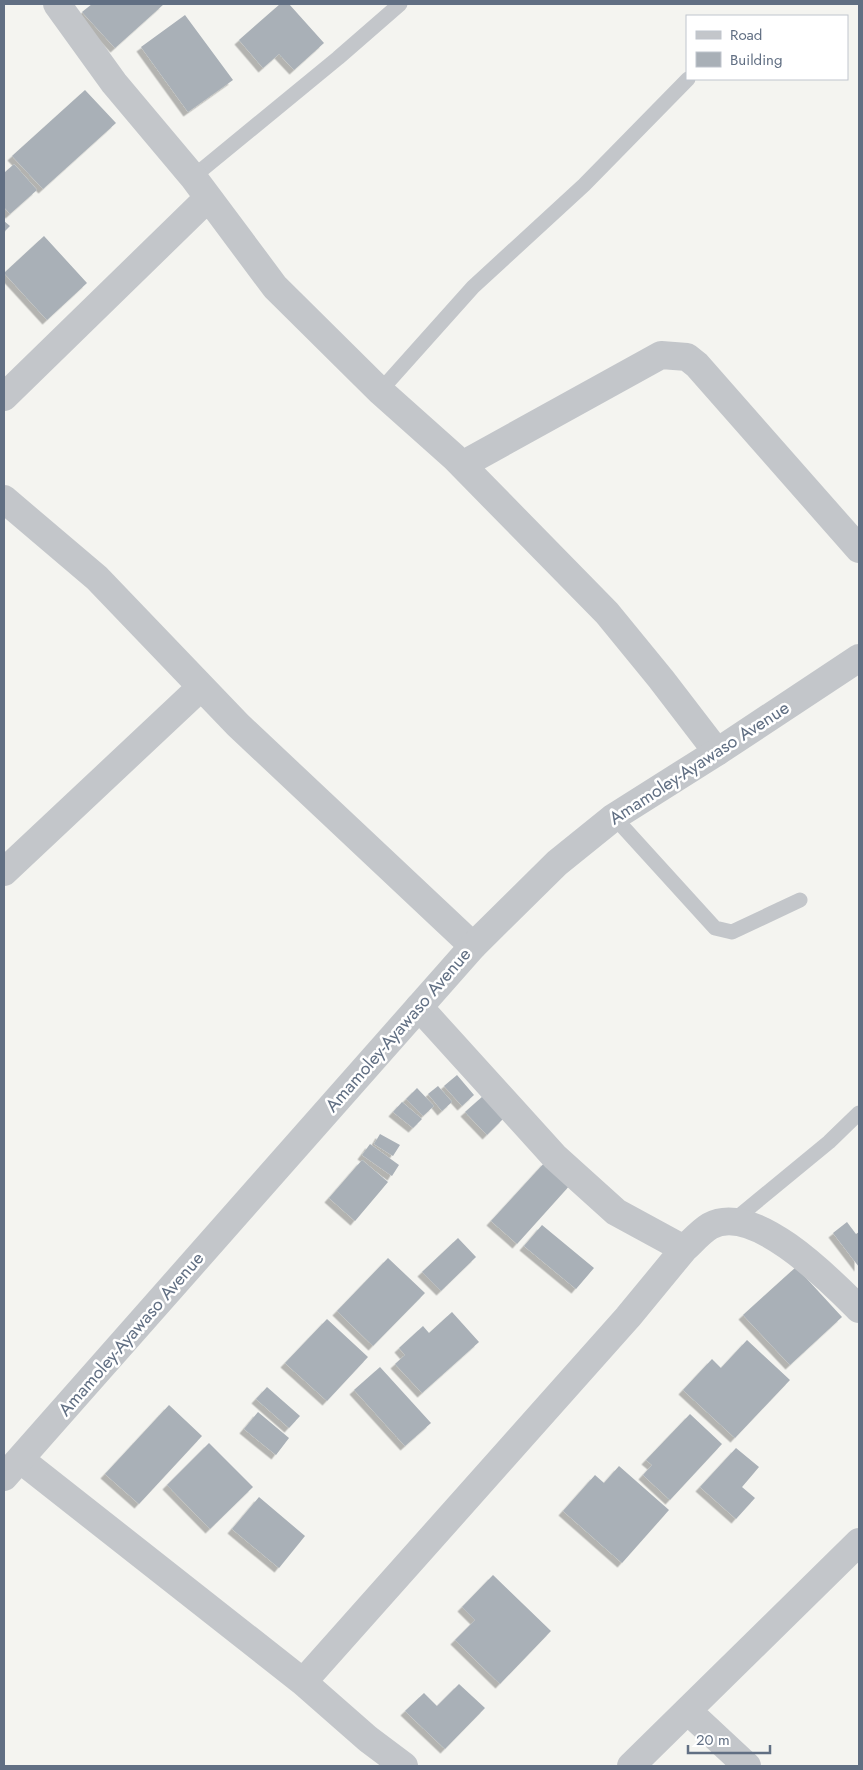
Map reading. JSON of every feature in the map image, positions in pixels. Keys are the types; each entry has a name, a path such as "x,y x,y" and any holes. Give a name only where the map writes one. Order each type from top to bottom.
{"street":[{"path":"57,4 114,83 200,187 275,287 380,391 462,465 607,613 717,752"},
{"path":"4,397 200,187"},
{"path":"462,465 661,355 687,357 697,365 859,549"},
{"path":"4,499 97,578 238,725 473,946"},
{"name":"Amamoley-Ayawaso Avenue","path":"12,1468 473,946 557,863 614,817 717,752 859,658"},
{"path":"4,872 201,687"},
{"path":"419,1007 555,1157 616,1212 684,1249"},
{"path":"303,1682 628,1317 684,1249 710,1226 733,1221 760,1229 786,1245 833,1284 859,1309"},
{"path":"12,1468 303,1682 368,1739 404,1766"},
{"path":"631,1766 859,1542"},
{"path":"688,1710 747,1766"}],"lane":[{"path":"200,187 338,58 400,4"},
{"path":"380,391 473,287 584,185 687,80"},
{"path":"614,817 715,928 732,932 800,900"},
{"path":"733,1221 766,1192 830,1142 859,1113"}],"building":[{"path":"92,4 164,4 115,48 82,12"},
{"path":"280,4 289,4 324,43 294,70 279,54 263,68 239,40"},
{"path":"185,15 233,80 188,112 141,47"},
{"path":"85,90 116,123 43,189 12,156"},
{"path":"14,164 37,190 10,214 4,207 4,173"},
{"path":"4,221 10,226 4,232"},
{"path":"44,236 87,283 47,320 4,273"},
{"path":"457,1075 474,1095 462,1106 444,1086"},
{"path":"438,1086 452,1102 442,1111 428,1094"},
{"path":"417,1088 434,1106 423,1116 406,1099"},
{"path":"483,1096 504,1118 487,1135 465,1112"},
{"path":"402,1102 422,1119 413,1128 393,1112"},
{"path":"380,1134 400,1145 393,1156 374,1144"},
{"path":"370,1144 399,1165 392,1176 362,1155"},
{"path":"362,1160 388,1182 355,1221 329,1198"},
{"path":"546,1161 571,1184 517,1244 491,1221"},
{"path":"847,1222 856,1234 859,1232 859,1267 833,1233"},
{"path":"542,1225 594,1268 576,1289 524,1246"},
{"path":"458,1238 476,1257 441,1291 422,1272"},
{"path":"388,1258 425,1293 373,1346 337,1311"},
{"path":"796,1267 842,1317 790,1365 743,1315"},
{"path":"452,1312 479,1342 422,1393 395,1364 405,1355 399,1348 423,1326 429,1333"},
{"path":"327,1319 368,1357 327,1401 285,1363"},
{"path":"747,1340 790,1380 735,1438 683,1390 712,1359 721,1368"},
{"path":"380,1367 431,1423 405,1446 354,1390"},
{"path":"267,1387 300,1416 289,1428 256,1399"},
{"path":"169,1405 202,1436 139,1504 105,1474"},
{"path":"258,1412 289,1438 276,1455 244,1429"},
{"path":"690,1414 722,1444 670,1500 643,1475 652,1465 646,1460"},
{"path":"209,1443 253,1487 210,1529 167,1485"},
{"path":"736,1448 759,1467 742,1487 755,1498 736,1519 700,1487"},
{"path":"619,1466 669,1510 622,1563 563,1511 595,1475 604,1483"},
{"path":"259,1497 305,1536 279,1568 232,1529"},
{"path":"493,1575 551,1631 500,1684 455,1640 475,1620 462,1607"},
{"path":"459,1684 485,1708 445,1749 405,1711 424,1693 437,1706"}]}
